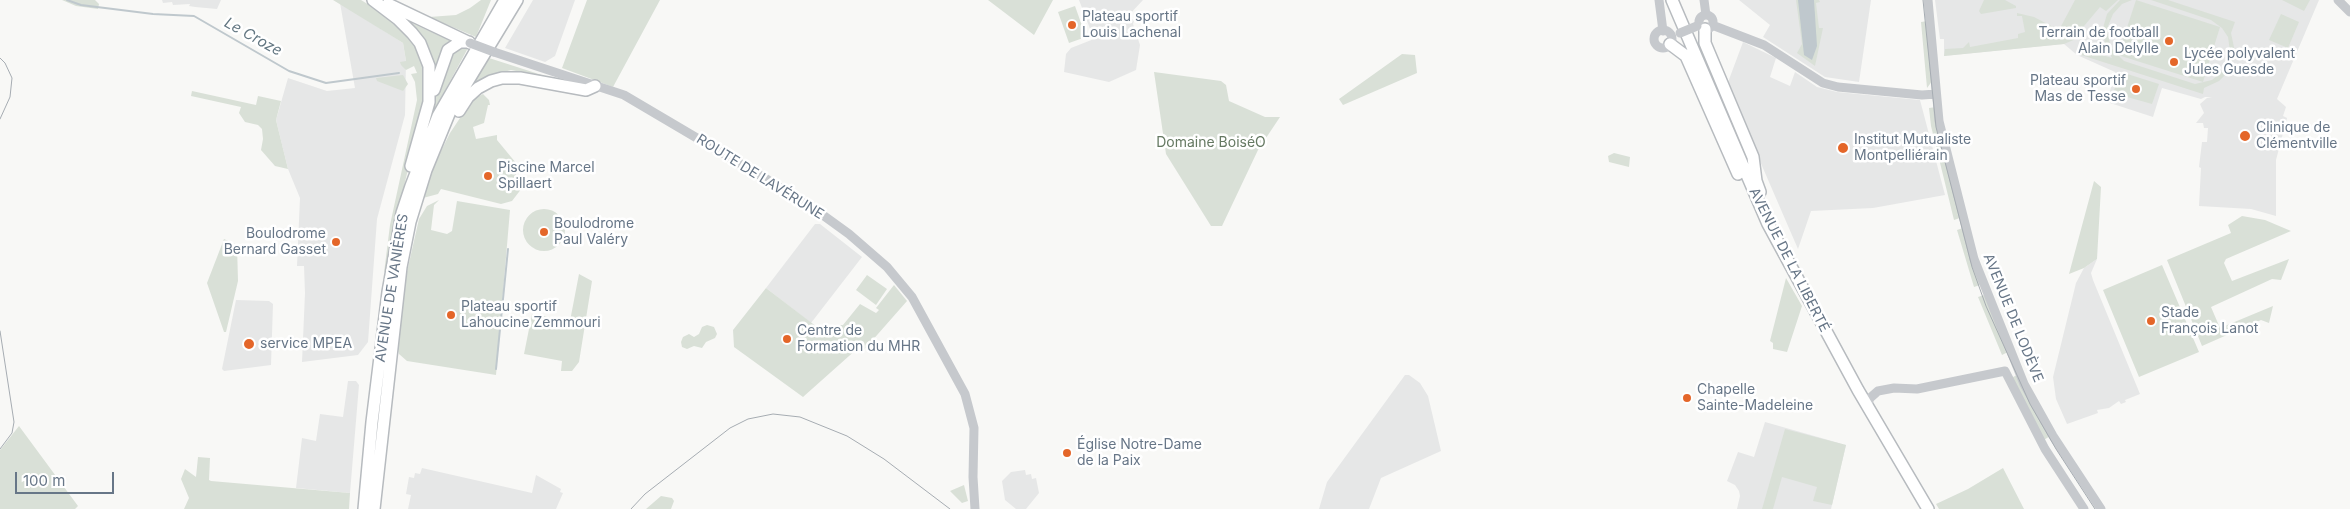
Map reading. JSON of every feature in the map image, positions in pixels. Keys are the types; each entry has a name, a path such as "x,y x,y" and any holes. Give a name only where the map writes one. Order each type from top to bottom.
{"main road":[{"path":"373,0 398,19 420,43 429,66 429,102"},
{"name":"ROUTE DE LAVÉRUNE","path":"379,0 480,50"},
{"path":"480,50 496,0"},
{"path":"483,36 506,0"},
{"path":"480,50 517,0"},
{"name":"AVENUE DE LA LIBERTÉ","path":"1672,0 1752,190 1770,227 1813,309 1870,400 1928,509"},
{"path":"1703,26 1706,43 1753,157 1757,185 1767,208 1770,227"},
{"path":"1671,36 1686,56 1738,175 1744,184 1752,190"},
{"path":"410,186 409,174 429,102 448,50 460,42 480,50"},
{"name":"AVENUE DE VANIÈRES","path":"374,509 392,365 401,268 410,222 434,150 451,109 480,50"},
{"name":"AVENUE DE VANIÈRES","path":"364,509 388,292 396,244 410,186 438,116 480,50"},
{"path":"434,150 468,97 491,81 509,77 583,90 590,90 595,86"},
{"path":"388,292 390,299 387,354 392,365"},
{"path":"380,364 384,372 379,430 380,462"},
{"name":"AVENUE DE LA LIBERTÉ","path":"1870,400 1881,415 1928,509"}],"street":[{"path":"1659,0 1671,36 1703,26 1712,18 1706,14 1704,0"},
{"name":"AVENUE DE LODÈVE","path":"1928,0 1939,121 1965,229 1984,289 2024,384 2052,436 2101,509"},
{"path":"2338,0 2350,12"},
{"path":"1703,26 1764,45 1823,83 1838,87 1926,95 1936,94"},
{"name":"ROUTE DE LAVÉRUNE","path":"480,50 595,86 624,96 641,105 820,213 849,234 903,283 928,323 965,394 974,428 973,477 975,509"},
{"name":"AVENUE DE LODÈVE","path":"1870,400 1878,391 1894,388 1917,389 2005,370 2045,449 2084,509"}],"shaded area":[{"path":"162,0 221,0 217,9 189,6 190,4 173,5 172,2 163,3"},
{"path":"533,0 575,0 555,56 545,62 505,48"},
{"path":"1079,0 1143,0 1129,15 1134,21 1133,24 1140,45 1136,70 1109,82 1064,72 1066,54 1071,48 1094,39"},
{"path":"1739,0 1871,0 1859,82 1825,77 1763,37 1770,25"},
{"path":"1798,0 1814,0 1817,46 1812,60 1804,55"},
{"name":"Lycée polyvalent Jules Guesde","path":"1935,0 2319,0 2277,99 2286,107 2283,116 2287,118 2276,160 2276,216 2251,209 2199,206 2201,168 2199,167 2202,142 2207,142 2208,128 2204,128 2203,123 2196,123 2204,113 2200,104 2207,98 2212,97 2201,99 2162,88 2153,117 2107,102 2115,72 2077,55 2064,44 1944,56 1944,39 1940,39"},
{"path":"340,3 403,43 406,61 405,115 377,219 368,342 358,355 302,362 305,293 304,266 297,266 300,198 288,169 276,120 288,78 327,91 355,88"},
{"name":"Institut Mutualiste Montpelliérain","path":"1743,42 1776,58 1770,77 1790,86 1795,72 1817,87 1837,92 1920,100 1945,195 1873,208 1811,211 1798,249 1727,85"},
{"path":"815,224 820,224 862,257 811,323 766,288"},
{"path":"2097,259 2091,273 2093,280 2140,394 2125,400 2126,402 2121,404 2119,401 2109,408 2097,410 2098,413 2067,424 2056,399 2053,377 2076,283 2084,268"},
{"name":"service MPEA","path":"236,300 269,301 273,304 271,365 224,371 222,369"},
{"path":"1405,375 1409,375 1420,383 1428,396 1441,451 1381,478 1369,509 1319,509 1327,482"},
{"path":"348,381 356,381 359,385 350,493 296,488 302,438 316,441 320,414 343,417"},
{"path":"1765,422 1846,445 1831,509 1737,509 1740,496 1739,491 1735,485 1727,481 1738,452 1754,457"},
{"path":"422,468 532,493 536,475 561,489 560,492 563,493 556,509 408,509 411,495 406,494 409,477 414,478 415,473 420,474"},
{"path":"1025,470 1026,475 1031,474 1032,479 1036,478 1039,493 1026,509 1016,509 1005,500 1002,481 1011,472"}],"green space":[{"path":"62,0 95,0 99,4 98,9 76,6"},
{"path":"333,0 361,0 387,16 402,27 423,56 427,88 405,182 390,259 384,273 390,225 417,100 415,82 411,74 417,73 414,66 406,70 401,65 400,62 406,61 403,43"},
{"path":"481,0 491,0 476,37 429,17 456,15"},
{"path":"587,0 660,0 613,87 562,68"},
{"path":"988,0 1053,0 1034,35"},
{"path":"1796,0 1819,0 1820,2 1816,3 1819,28 1823,28 1815,66 1797,53 1802,44"},
{"path":"1984,0 2005,0 2016,6 2016,8 1981,14 1979,11"},
{"path":"2075,0 2118,0 2106,11 2100,7 2079,32 2083,36 2064,44 1944,56 1945,49 1963,48 1969,42 1970,47 2018,38 2018,34 2025,32 2022,16 2017,16 2017,13 2034,17 2059,30"},
{"path":"2120,0 2132,0 2122,4 2113,14 2108,26 2108,36 2111,48 2124,61 2195,84 2212,80 2224,70 2230,51 2228,37 2222,28 2211,20 2151,0 2168,0 2235,22 2231,33 2235,52 2230,70 2219,81 2204,88 2203,94 2078,54 2080,48 2112,58 2105,45 2103,28 2107,14"},
{"name":"Terrain de football Alain Delylle","path":"2136,0 2220,27 2203,82 2118,55"},
{"path":"2282,0 2310,0 2304,11"},
{"name":"Plateau sportif Louis Lachenal","path":"1075,6 1086,37 1069,43 1058,12"},
{"path":"2281,14 2299,22 2288,48 2269,40"},
{"path":"405,20 451,41 446,44 435,74"},
{"path":"1928,21 1933,80 1927,88 1921,22"},
{"path":"458,47 468,48 428,122 445,66 450,54"},
{"path":"1402,54 1415,55 1417,73 1343,105 1339,99"},
{"path":"489,58 548,77 511,70 489,76 470,89"},
{"name":"Domaine BoiséO","path":"1154,72 1221,81 1226,85 1229,101 1265,117 1280,117 1258,150 1222,226 1211,226 1166,154"},
{"name":"Plateau sportif Mas de Tesse","path":"2121,72 2159,84 2152,104 2113,93"},
{"path":"403,75 408,84 403,91 377,81 376,78"},
{"path":"192,91 256,105 258,96 281,101 276,120 288,169 275,166 261,150 262,129 258,125 245,122 239,113 241,107 191,96"},
{"path":"483,94 489,100 490,105 488,105 484,123 473,127 476,139 497,135 497,140 516,163 516,182 522,188 512,201 501,204 441,189 438,194 423,198 435,163 450,133 472,100"},
{"path":"1936,107 1960,218 1954,220 1931,126 1929,108"},
{"path":"1614,153 1630,157 1629,167 1609,162 1608,156"},
{"path":"2094,181 2101,187 2097,259 2084,268 2069,274"},
{"name":"Plateau sportif Lahoucine Zemmouri","path":"439,200 434,205 431,230 447,234 452,231 457,201 510,210 496,375 407,361 399,354 397,345 404,285 419,219 427,206"},
{"name":"Boulodrome Paul Valéry","path":"544,209 559,215 565,230 559,245 544,251 529,245 523,230 529,215"},
{"path":"2242,216 2265,220 2291,231 2226,259 2224,263 2232,281 2289,259 2281,280 2272,279 2211,307 2220,328 2273,306 2269,323 2261,320 2202,346 2167,260 2231,233 2228,225"},
{"path":"1963,228 1980,285 1974,287 1957,230"},
{"path":"224,239 237,245 238,281 226,332 224,332 207,283"},
{"name":"Stade François Lanot","path":"2162,265 2199,352 2139,377 2103,290"},
{"path":"579,274 592,281 579,362 572,371 561,371 562,361 524,354 532,314 570,321"},
{"path":"867,275 887,289 876,305 856,290"},
{"path":"1786,278 1802,306 1787,352 1773,349 1773,343 1770,341"},
{"name":"Centre de Formation du MHR","path":"894,285 907,301 863,351 858,348 803,397 734,347 733,330 766,288 817,327 818,325 843,325 860,304 876,313 879,310 876,308"},
{"path":"1984,295 2008,352 2002,355 1978,297"},
{"path":"707,325 714,327 717,334 715,338 706,342 702,348 694,346 687,349 682,347 683,337 689,334 694,337 699,334 702,327"},
{"path":"2017,375 2050,436 2044,440 2011,378"},
{"path":"19,426 78,506 75,509 0,509 0,450"},
{"path":"1785,429 1846,445 1832,505 1813,501 1817,487 1782,477 1773,509 1762,509"},
{"path":"198,457 210,458 209,480 211,481 350,493 349,509 184,509 189,498 181,479 185,469 196,477"},
{"path":"2003,468 2024,509 1939,509 1936,504 1968,489"},
{"path":"964,485 968,501 962,503 950,491"},
{"path":"661,496 672,498 674,501 671,509 646,509"}],"waterway":[{"name":"Le Croze","path":"67,0 81,5 153,14 194,16 289,71 326,83 399,73"},
{"path":"496,369 508,249"}],"tram line":[{"path":"1923,0 1936,127 1972,267 1986,306 2030,404 2056,449 2095,509"},
{"path":"0,58 5,63 12,78 10,97 0,119"},
{"path":"0,331 14,422 12,433 0,449"},
{"path":"631,509 645,494 730,428 748,419 773,414 800,417 847,436 884,459 950,509"}],"place":[{"name":"Plateau sportif Louis Lachenal","path":"1072,25"},
{"name":"Terrain de football Alain Delylle","path":"2169,41"},
{"name":"Lycée polyvalent Jules Guesde","path":"2174,62"},
{"name":"Plateau sportif Mas de Tesse","path":"2136,89"},
{"name":"Clinique de Clémentville","path":"2245,136"},
{"name":"Institut Mutualiste Montpelliérain","path":"1843,148"},
{"name":"Piscine Marcel Spillaert","path":"488,176"},
{"name":"Boulodrome Paul Valéry","path":"544,232"},
{"name":"Boulodrome Bernard Gasset","path":"336,242"},
{"name":"Plateau sportif Lahoucine Zemmouri","path":"451,315"},
{"name":"Stade François Lanot","path":"2151,321"},
{"name":"Centre de Formation du MHR","path":"787,339"},
{"name":"service MPEA","path":"249,344"},
{"name":"Chapelle Sainte-Madeleine","path":"1687,398"},
{"name":"Église Notre-Dame de la Paix","path":"1067,453"}]}
